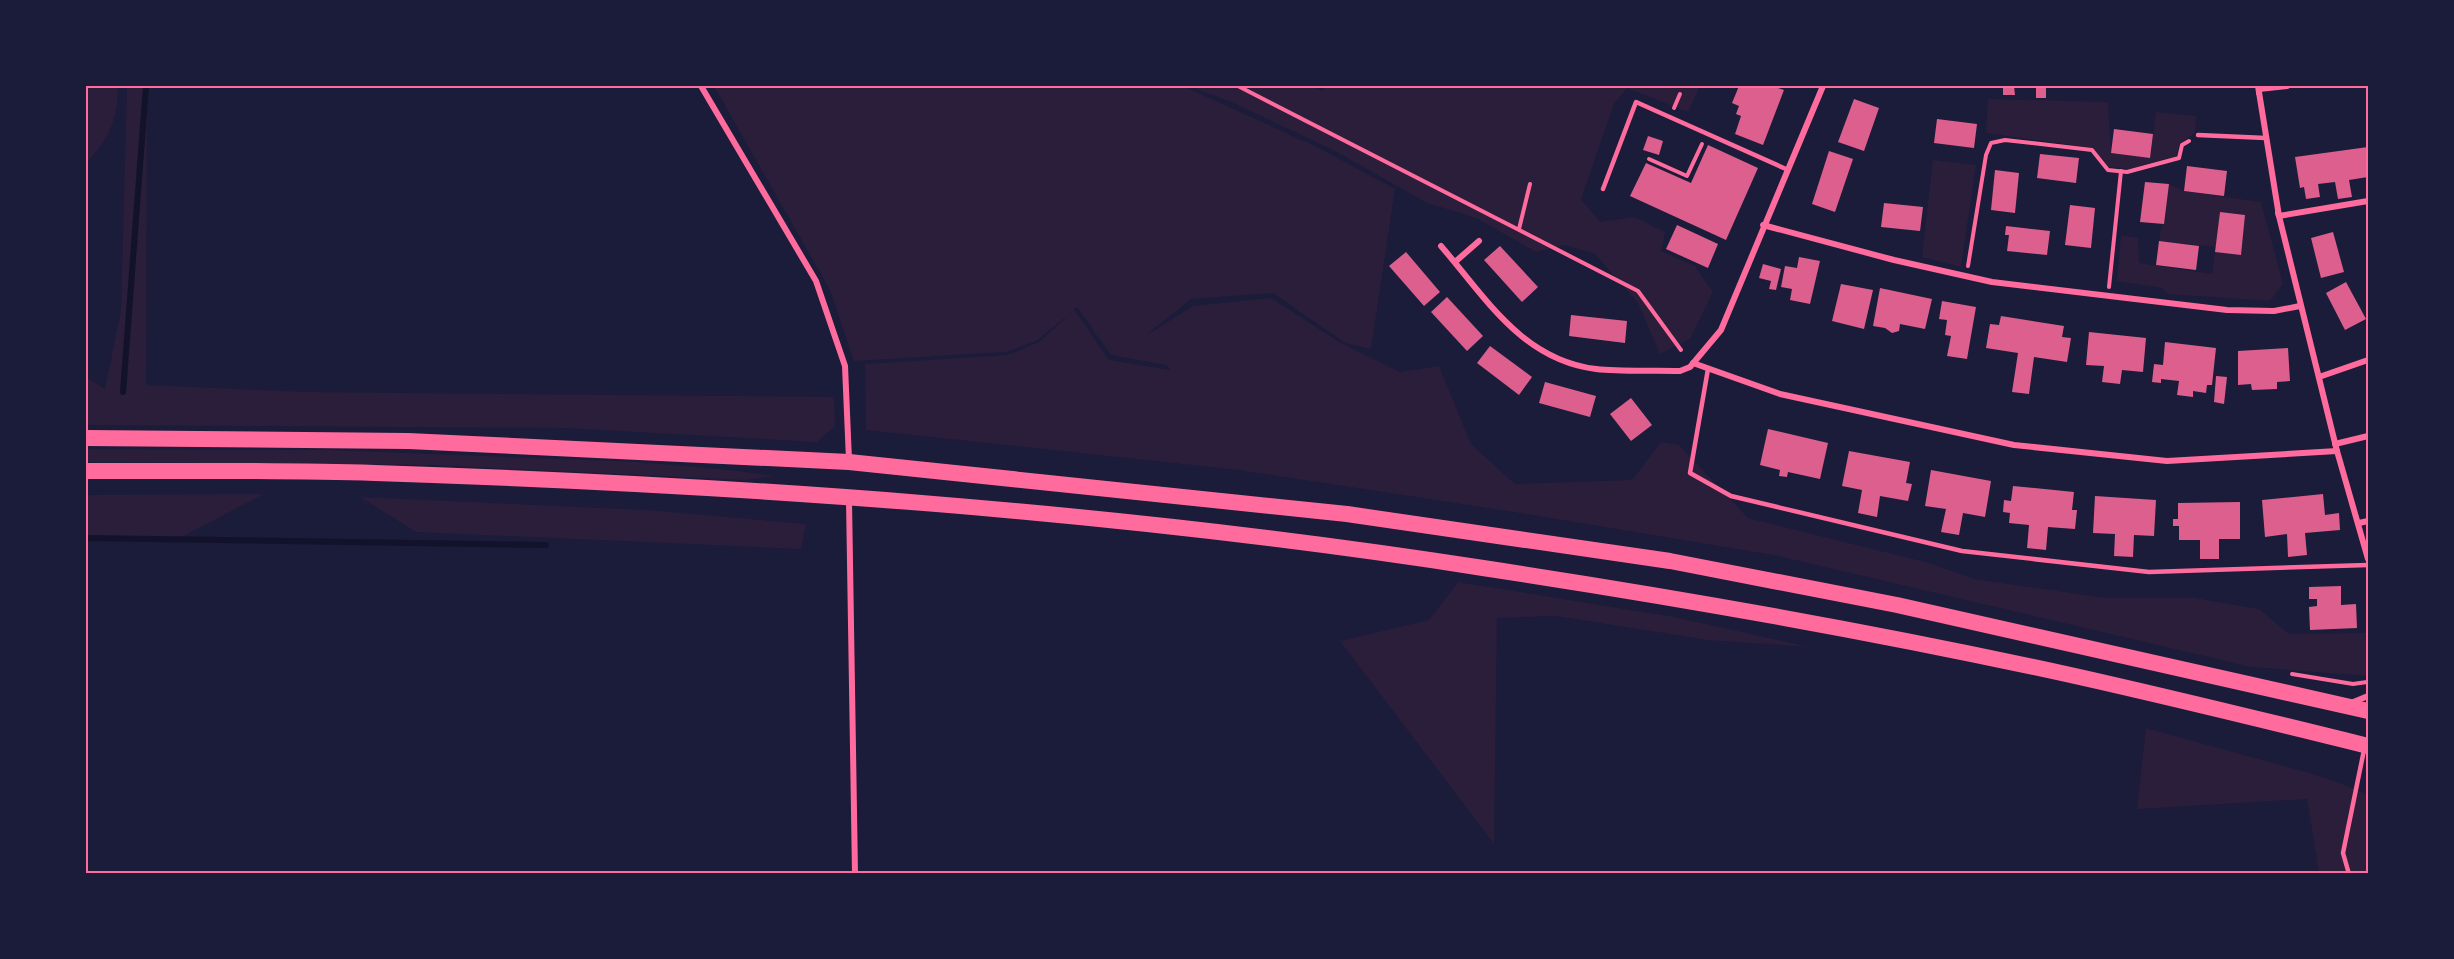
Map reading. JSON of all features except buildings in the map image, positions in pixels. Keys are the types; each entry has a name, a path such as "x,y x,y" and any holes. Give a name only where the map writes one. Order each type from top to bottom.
{"highway":[{"path":"86,438 408,441 849,462 1347,514 1670,561 1988,624 2368,711"},
{"path":"86,471 370,473 658,484 849,497 1238,535 1479,567 1678,600 2062,673 2367,745"}],"street":[{"path":"701,86 816,281 844,366 849,462"},
{"path":"1440,246 1510,329 1554,357 1595,369 1680,371 1693,363 1721,330 1786,169 1823,86"},
{"path":"2258,87 2287,86"},
{"path":"2258,87 2278,216"},
{"path":"2258,87 2278,216 2335,444 2368,559"},
{"path":"2278,216 2368,201"},
{"path":"1763,225 1894,260 1992,282 2227,310 2274,311 2300,306"},
{"path":"1455,262 1479,241"},
{"path":"2319,377 2368,360"},
{"path":"1693,363 1780,394 2014,445 2167,461 2337,451"},
{"path":"2335,444 2368,436"},
{"path":"849,497 855,873"},
{"path":"2359,523 2368,521"},
{"path":"2345,705 2368,696"}],"lane":[{"path":"1603,189 1636,102 1786,169"},
{"path":"2198,135 2266,138"},
{"path":"1708,369 1690,473 1731,495 1962,551 2054,563 2149,572 2368,565"},
{"path":"2349,873 2343,853 2367,745"}],"path":[{"path":"1238,86 1638,291 1681,350"},
{"path":"1967,276 1986,155 1991,143 2005,140 2092,150 2108,170 2121,171 2179,158 2182,145 2198,135"},
{"path":"1649,159 1687,176 1704,141"},
{"path":"2108,295 2121,171"},
{"path":"1519,230 1530,184"},
{"path":"2284,673 2353,684 2368,682"}],"shaded area":[{"path":"86,86 118,86 116,110 111,128 86,163"},
{"path":"127,86 147,86 146,385 303,392 834,397 835,426 817,442 565,428 86,425 86,377 105,389 121,310"},
{"path":"714,86 1183,86 1319,148 1395,189 1371,349 1345,343 1273,293 1191,299 1145,336 1193,306 1271,298 1341,343 1400,372 1439,366 1471,444 1515,484 1632,480 1661,442 1679,445 1748,518 1929,563 1974,579 2106,598 2195,598 2259,609 2289,634 2368,633 2368,676 2251,667 1774,555 1501,510 1239,470 866,430 865,364 1008,355 1039,342 1073,311 1036,341 1006,352 854,361 830,290","holes":["1077,307 1111,355 1166,365 1170,370 1109,360 1074,309"]},
{"path":"1189,86 1312,86 1322,91 1325,88 1321,86 1700,86 1688,112 1627,88 1614,104 1581,199 1600,222 1634,217 1665,232 1661,251 1695,266 1713,292 1690,339 1660,354 1638,303 1595,254 1565,245 1536,252 1476,218 1427,203 1335,151 1229,101"},
{"path":"1988,99 2108,102 2111,153 2150,158 2156,112 2196,116 2195,133 2180,143 2176,156 2129,169 2109,167 2093,148 1986,133"},
{"path":"1933,160 1976,165 1961,267 1922,257"},
{"path":"2169,184 2184,191 2261,202 2283,284 2270,301 2168,294 2162,288 2117,281 2121,235 2138,238 2139,263 2212,274 2215,252 2241,255 2245,215 2220,212 2216,247 2159,241"},
{"path":"86,449 329,450 638,462 775,476 744,480 432,465 86,462"},
{"path":"264,494 176,540 86,540 86,495"},
{"path":"360,497 646,510 806,524 801,549 416,532"},
{"path":"1458,582 1674,617 1809,647 1708,640 1556,616 1497,618 1494,844 1340,641 1429,620"},
{"path":"2146,728 2320,776 2368,794 2368,873 2319,873 2307,799 2137,809"}],"waterway":[{"path":"123,392 146,86"},
{"path":"86,538 546,545"}]}
